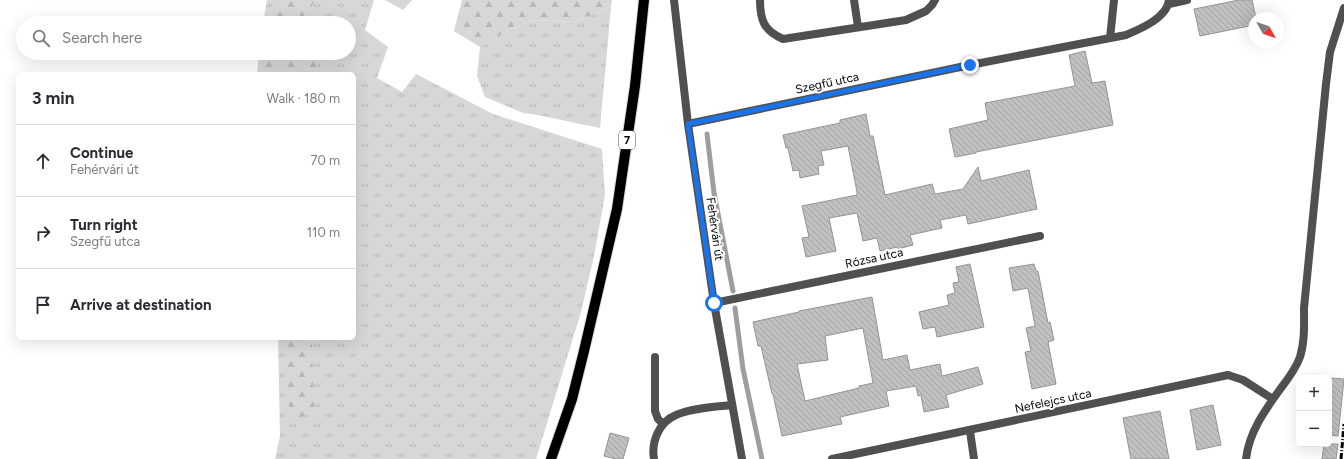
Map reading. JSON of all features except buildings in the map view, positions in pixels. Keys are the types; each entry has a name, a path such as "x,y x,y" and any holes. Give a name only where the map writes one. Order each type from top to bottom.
{"main road":[{"name":"7","path":"551,459 576,385 617,209 635,86 644,0"}],"street":[{"name":"Fehérvári út","path":"674,0 688,124 714,303 742,459"},
{"path":"760,0 760,14 767,29 774,36 783,39 906,20 926,11 932,5 934,0"},
{"path":"854,0 858,27"},
{"path":"1110,38 1114,0"},
{"path":"1169,2 1187,0"},
{"name":"Szegfű utca","path":"688,124 970,65 1126,35 1144,28 1158,18 1169,2"},
{"path":"1246,459 1247,447 1251,435 1259,420 1300,357 1304,338 1304,308 1330,52 1344,8"},
{"name":"Rózsa utca","path":"714,303 1040,236"},
{"path":"655,357 655,411 658,419 663,424"},
{"name":"Nefelejcs utca","path":"832,459 970,431 1228,375 1235,376 1243,380 1273,399"},
{"path":"654,459 653,453 655,438 663,424 676,415 732,405"},
{"path":"970,431 974,459"}],"green space":[{"path":"267,0 374,0 365,30 388,47 377,78 402,92 416,74 493,114 602,149 605,195 594,256 581,312 536,459 275,459 280,436 278,340 356,340 356,72 257,72 258,60 356,60 356,16 264,16"},
{"path":"278,0 316,0 309,10 311,16 275,16"},
{"path":"385,0 412,0 403,10"},
{"path":"462,0 612,0 611,7 574,22 533,20 510,29 480,47 454,31"},
{"path":"611,7 600,128 523,113 485,97 477,76 480,47 510,29 533,20 574,22"},
{"path":"266,60 318,60 316,70 317,72 263,72"},
{"path":"284,340 313,340 314,412 290,421"}],"waterway":[{"path":"707,134 714,193 733,291"},
{"path":"735,308 743,369 762,459"}],"railway":[{"path":"1341,459 1344,424"}],"route":[{"path":"714,303 688,124 970,65"}]}
